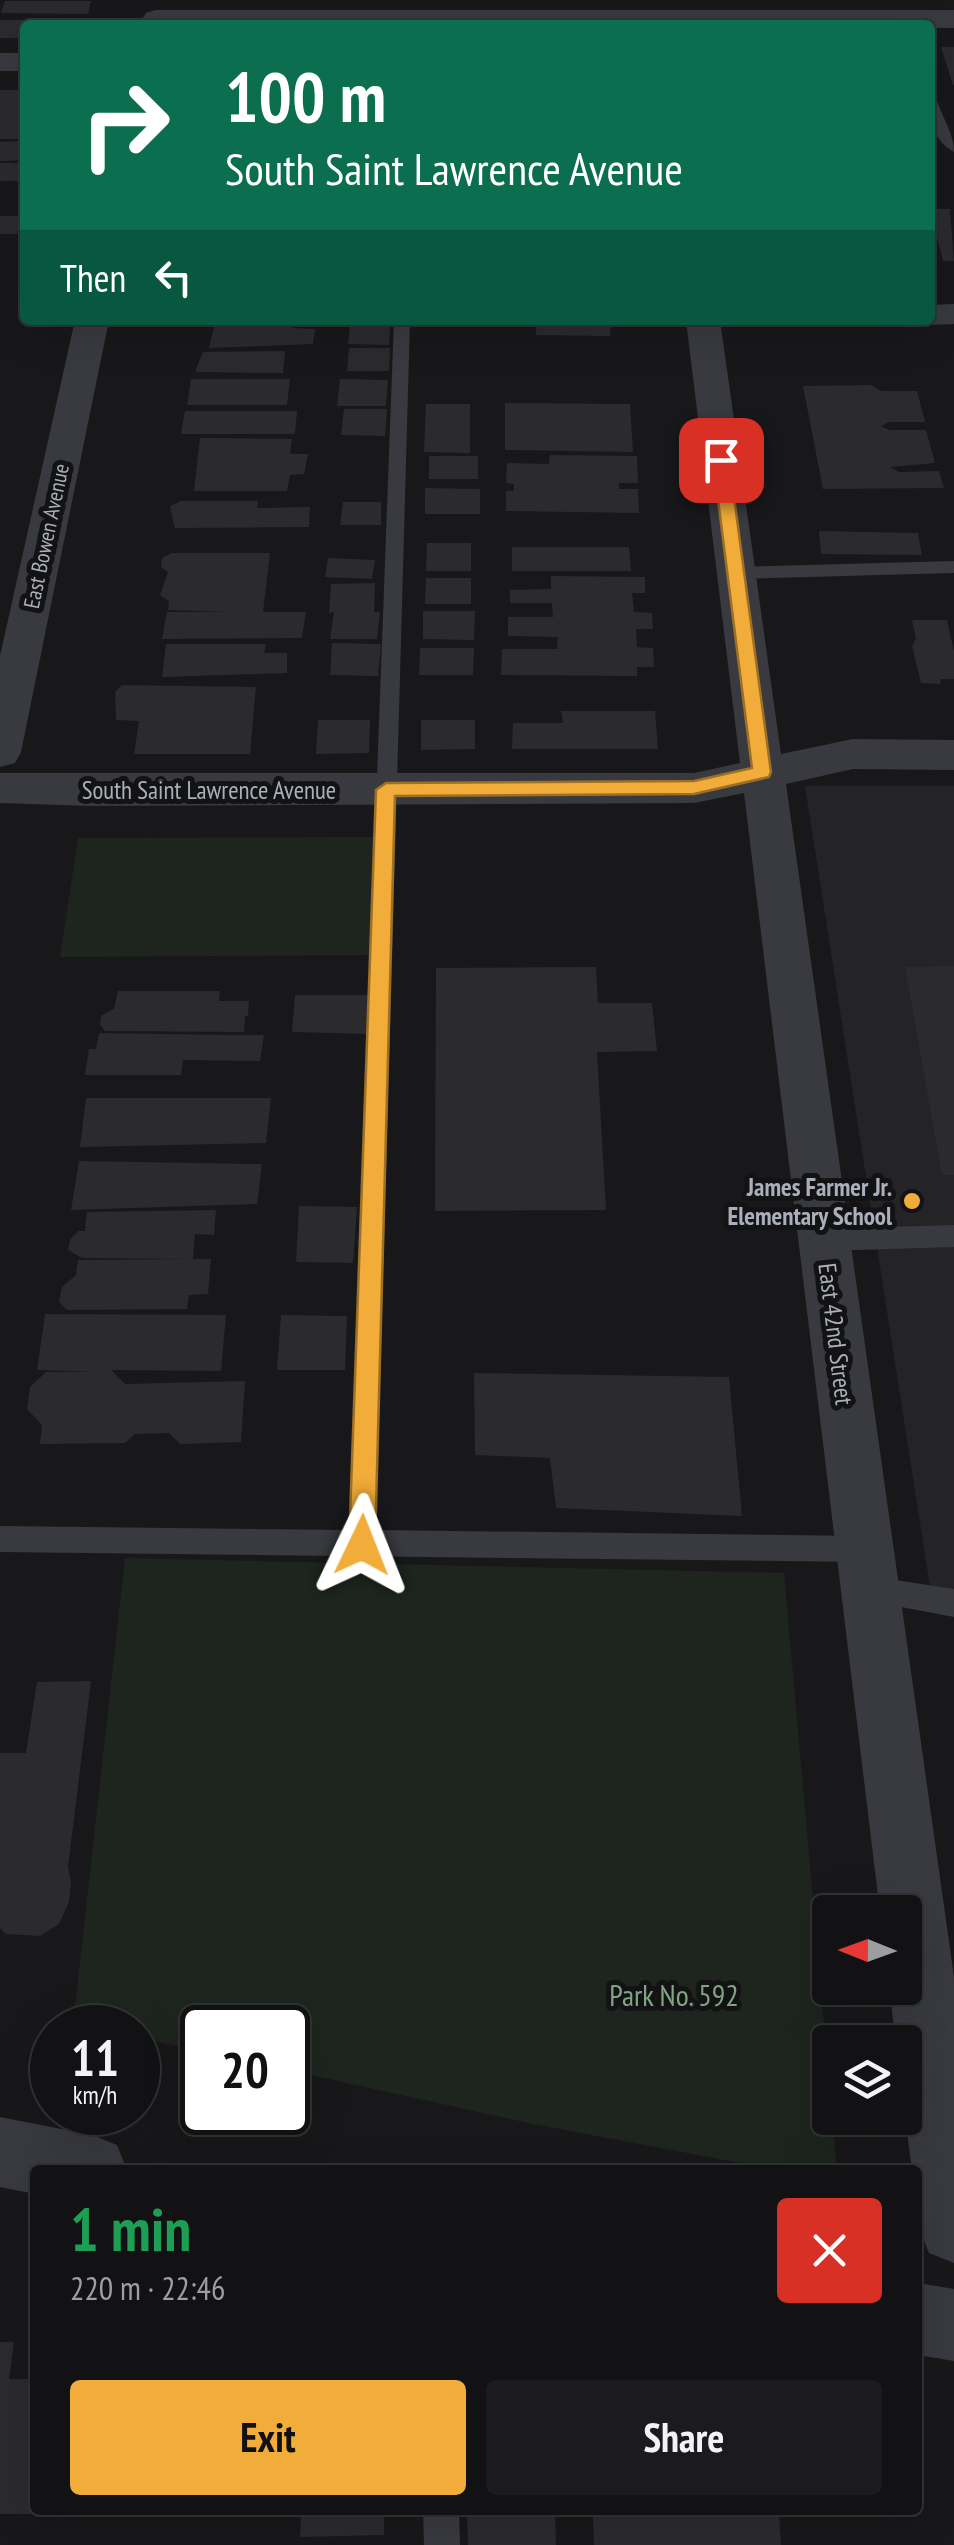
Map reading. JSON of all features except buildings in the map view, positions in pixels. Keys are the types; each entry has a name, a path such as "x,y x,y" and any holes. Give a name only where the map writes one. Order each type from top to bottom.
{"street":[{"path":"157,15 340,20"},
{"path":"484,20 662,15 836,20"},
{"name":"East Bowen Avenue","path":"0,752 91,325"},
{"name":"East 42nd Street","path":"704,325 954,2228"},
{"name":"South Saint Lawrence Avenue","path":"0,788 90,791 694,788 853,754 954,755"},
{"path":"0,2152 66,2165"},
{"path":"922,2319 954,2324"}],"lane":[{"path":"935,118 954,148"},
{"path":"362,1545 402,325"},
{"path":"736,573 954,567"},
{"path":"824,1240 954,1236"},
{"path":"0,1539 362,1545 866,1569 954,1603"},
{"path":"441,2515 442,2545"}],"shaded area":[{"name":"James Farmer Jr. Elementary School","path":"805,786 954,786 954,1603 932,1600"}],"green space":[{"path":"374,837 370,955 60,957 78,838"},
{"name":"Park No. 592","path":"125,1558 784,1573 813,1895 812,2005 822,2005 824,2025 812,2025 812,2135 834,2135 837,2165 751,2165 528,2123 310,2075 310,2005 180,2005 180,2047 160,2042 160,2005 75,2005"}],"place":[{"name":"James Farmer Jr. Elementary School","path":"912,1201"}],"route":[{"path":"362,1545 386,790 694,788 762,772 721,460"}]}
